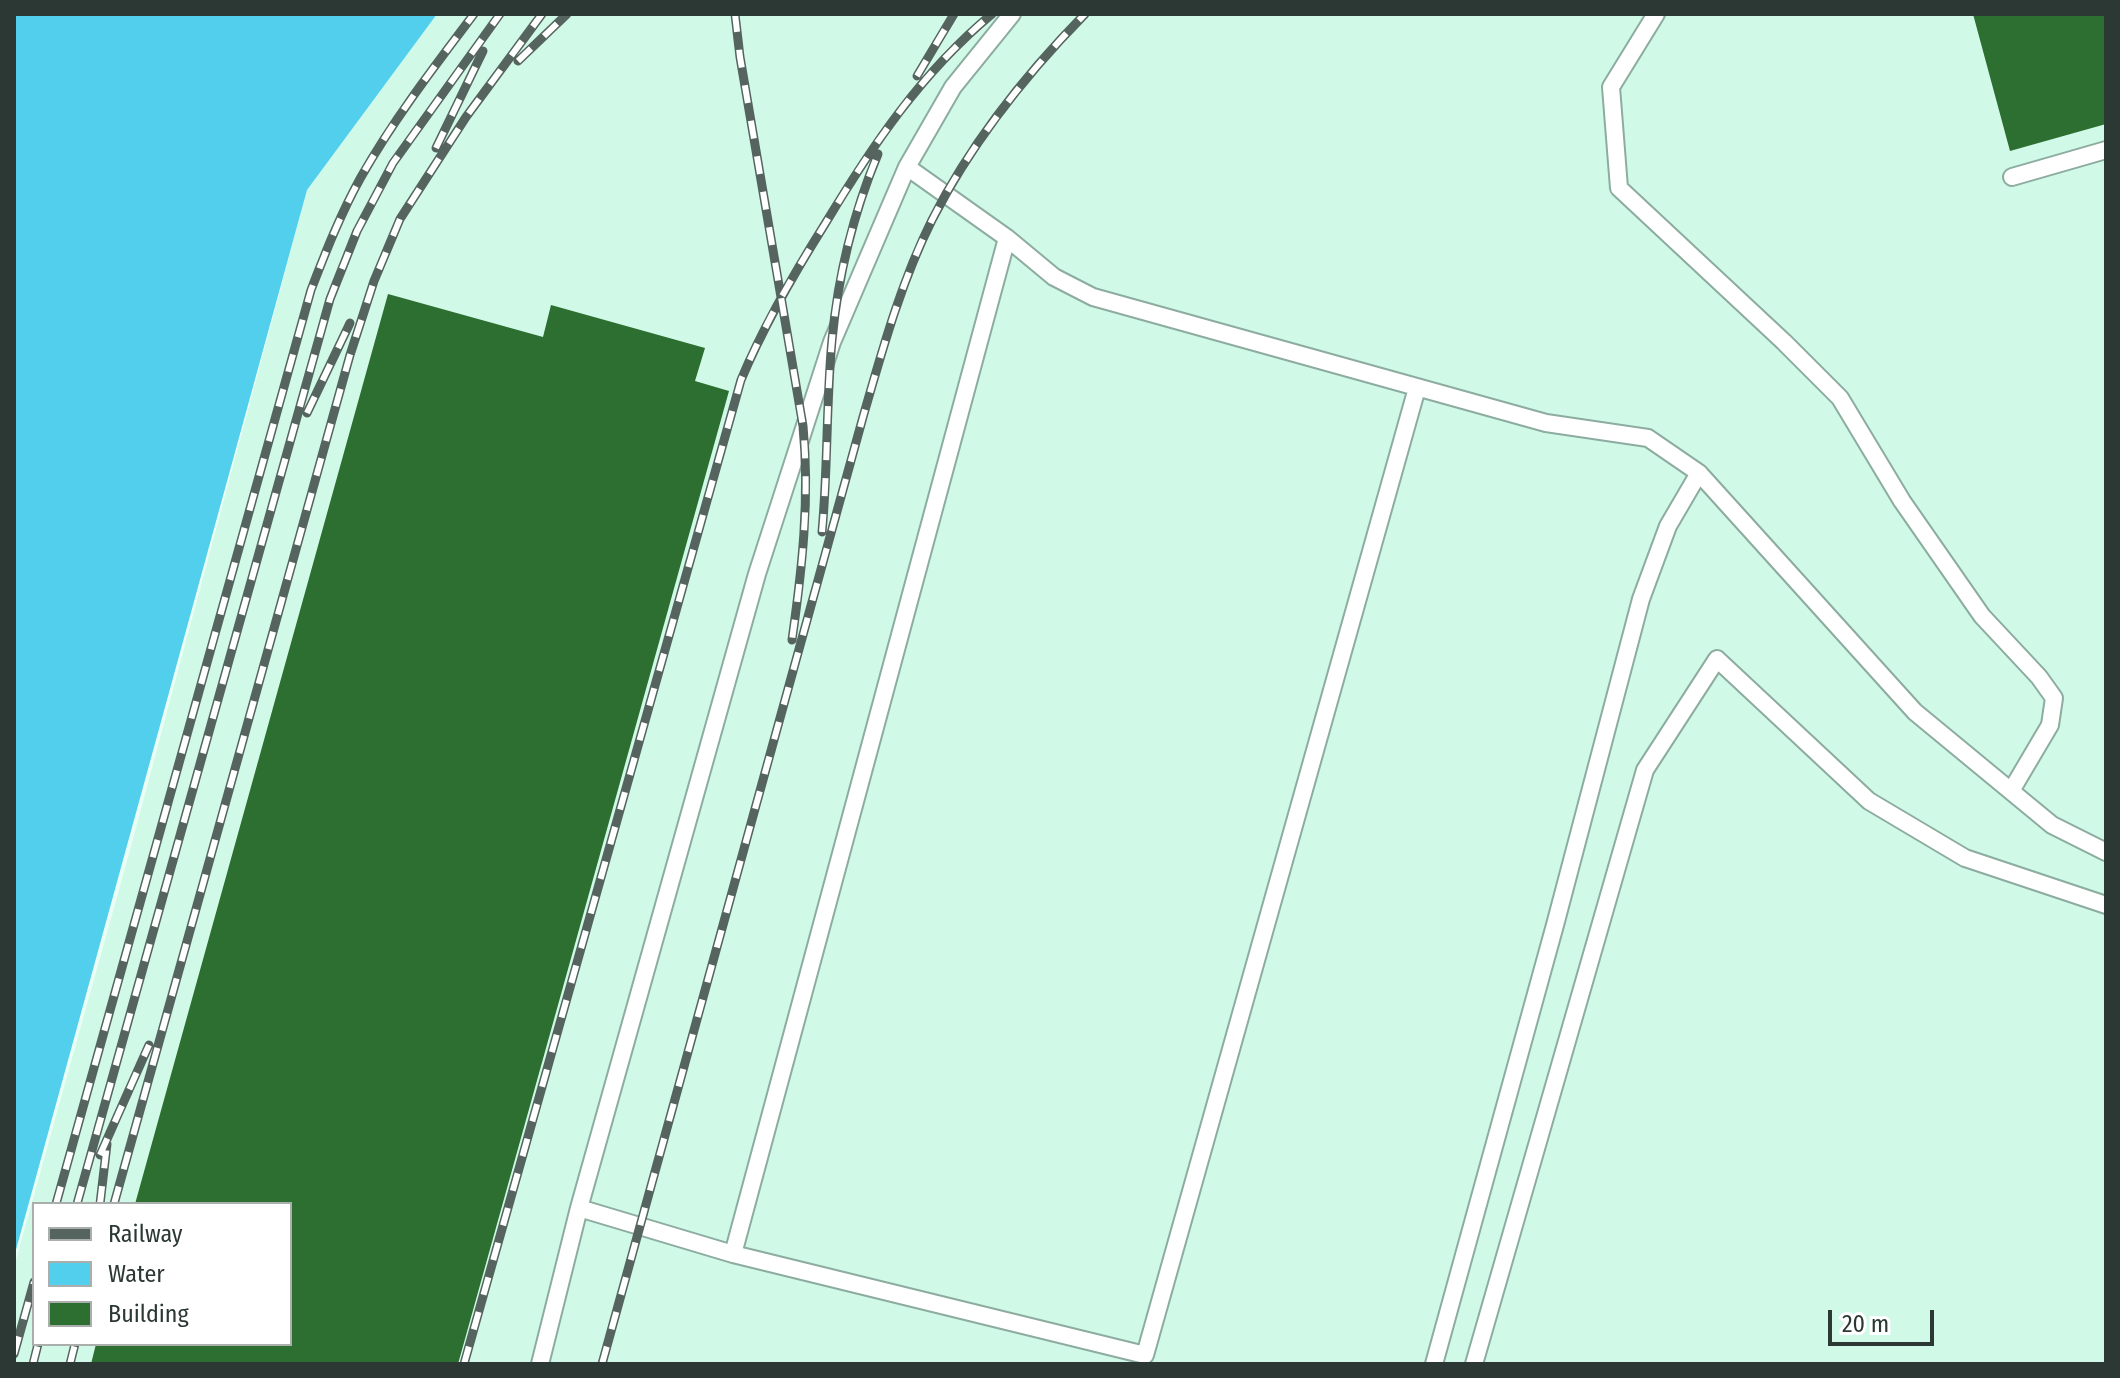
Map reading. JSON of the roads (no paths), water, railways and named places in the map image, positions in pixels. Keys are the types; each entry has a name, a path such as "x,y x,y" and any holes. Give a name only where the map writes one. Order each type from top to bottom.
{"lane":[{"path":"540,1364 579,1208 757,574 832,342 907,167 953,87 1012,14"},
{"path":"1656,14 1611,87 1619,188 1840,398 1902,501 1982,616 2039,677 2054,698 2050,725 2011,791"},
{"path":"2012,177 2106,150"},
{"path":"907,167 1007,238 1054,277 1093,297 1546,423 1648,438 1699,473 1915,712 2052,825 2106,852"},
{"path":"733,1254 1007,238"},
{"path":"579,1208 733,1254 1145,1355 1417,388"},
{"path":"1434,1364 1641,599 1668,526 1699,473"},
{"path":"1474,1364 1645,770 1717,659 1869,801 1965,858 2106,905"}],"water":[{"path":"14,14 437,14 307,190 14,1257"}],"railway":[{"path":"57,1202 311,290 340,218 361,177 401,114 474,14"},
{"path":"78,1202 330,299 357,231 393,163 500,14"},
{"path":"115,1202 350,355 374,281 400,219 466,117 542,14"},
{"path":"518,61 567,14"},
{"path":"735,14 803,426 806,480 804,534 792,640"},
{"path":"917,76 954,14"},
{"path":"464,1364 741,380 790,281 880,139 920,86 992,14"},
{"path":"602,1364 863,417 902,292 932,220 964,165 1021,86 1085,14"},
{"path":"436,148 483,51"},
{"path":"822,532 835,316 854,222 878,154"},
{"path":"307,413 350,323"},
{"path":"100,1155 149,1045"},
{"path":"100,1202 107,1144"},
{"path":"14,1354 32,1289"},
{"path":"33,1364 38,1346"},
{"path":"70,1364 74,1346"}]}
